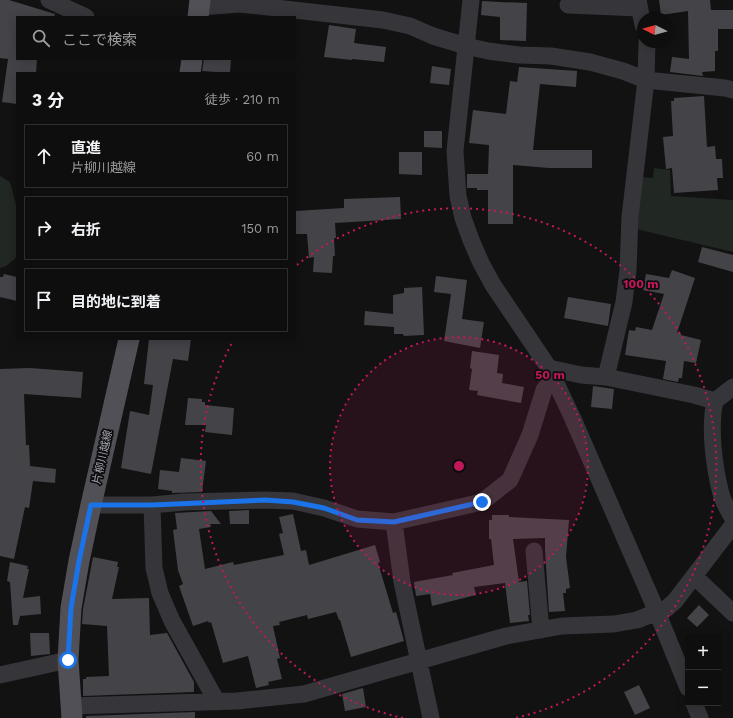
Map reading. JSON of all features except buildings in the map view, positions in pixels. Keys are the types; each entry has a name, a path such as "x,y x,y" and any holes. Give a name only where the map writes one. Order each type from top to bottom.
{"main road":[{"path":"190,72 192,60"},
{"name":"片柳川越線","path":"71,712 68,660 71,608 91,505 129,340"}],"street":[{"path":"48,0 84,16"},
{"path":"471,0 455,151 458,196 463,218 471,240 493,285 551,372 657,612 685,681"},
{"path":"199,8 240,2 383,20 410,26 433,36 488,51 519,55 551,56 590,62 623,71 646,80 733,90"},
{"path":"568,5 638,4"},
{"path":"606,378 624,302 628,270 630,217 646,80 647,48"},
{"path":"551,372 606,378 694,395 715,401"},
{"path":"91,505 152,505 265,500 286,501 324,508 357,520 394,522 482,502 510,480 530,434 551,372"},
{"path":"733,387 715,401 712,415 715,458 721,495 733,519"},
{"path":"152,505 154,568 160,593 172,621 217,702"},
{"path":"394,522 402,582 431,718"},
{"path":"71,712 237,701 304,694 506,636 562,626 614,624 637,620 667,608 675,601 733,525"},
{"path":"534,551 541,630"},
{"path":"694,576 733,613"},
{"path":"0,675 68,660"},
{"path":"695,706 700,718"}],"shaded area":[{"path":"654,168 670,170 671,196 733,200 733,252 636,229 642,177 653,178"},
{"path":"0,176 10,182 16,205 16,258 6,266 0,268"}],"route":[{"path":"68,660 71,608 91,505 152,505 184,502 265,500 293,502 324,508 357,520 394,522 482,502"}]}
